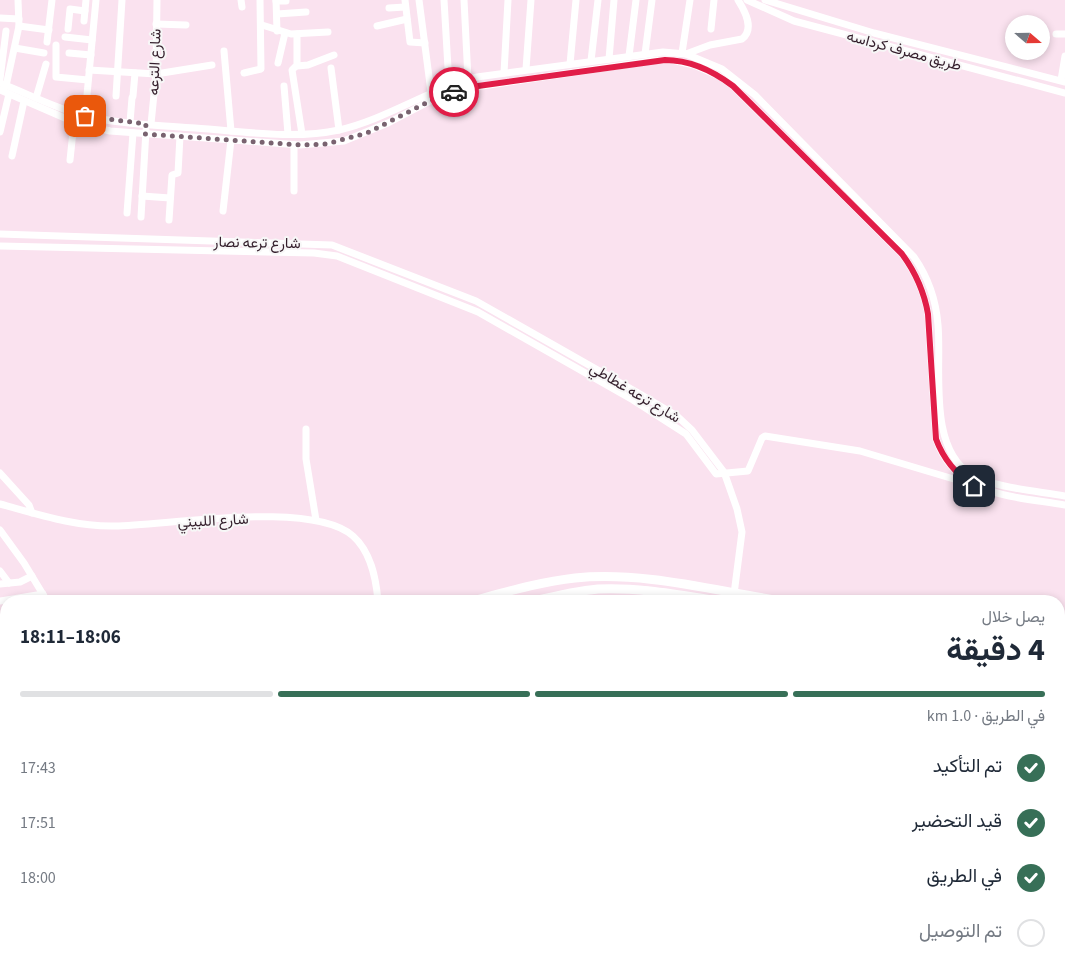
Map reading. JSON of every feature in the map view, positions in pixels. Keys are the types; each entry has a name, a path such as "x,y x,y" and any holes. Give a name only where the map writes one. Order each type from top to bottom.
{"main road":[{"path":"497,595 550,582 602,577 667,582 741,595"},
{"path":"566,595 598,589 648,590 681,595"}],"street":[{"path":"2,86 15,48 19,23 18,0"},
{"path":"47,42 52,0"},
{"path":"84,21 86,0"},
{"path":"85,116 96,0"},
{"path":"116,96 122,0"},
{"name":"شارع الترعه","path":"141,217 145,134 149,124 156,74 157,0"},
{"path":"244,73 260,70 262,25 260,0"},
{"path":"419,0 431,92"},
{"path":"444,0 449,85"},
{"path":"464,0 468,79"},
{"path":"504,73 508,0"},
{"path":"526,69 531,0"},
{"path":"570,64 576,0"},
{"path":"591,61 598,0"},
{"path":"609,59 614,0"},
{"path":"629,56 636,0"},
{"path":"645,54 652,0"},
{"path":"684,54 690,0"},
{"path":"711,29 714,0"},
{"path":"2,86 9,94 74,122 110,131 294,145 344,140 388,123 432,100 462,89 673,56 710,44 742,39 748,27 738,0"},
{"name":"طريق مصرف كرداسه","path":"765,0 777,2 874,33 1063,81"},
{"path":"278,63 281,32 276,14 276,1 286,1"},
{"path":"744,12 746,5 750,2"},
{"name":"طريق مصرف كرداسه","path":"750,2 773,14 858,40 1065,93"},
{"path":"773,14 777,2"},
{"path":"389,8 405,3 410,42 425,43"},
{"path":"68,29 70,9 85,11"},
{"path":"276,14 306,12"},
{"path":"0,18 49,30"},
{"path":"377,26 407,19"},
{"path":"156,24 186,24"},
{"path":"262,25 281,32 297,34 328,32"},
{"path":"0,80 6,31"},
{"path":"297,34 297,66"},
{"path":"1056,34 1065,34"},
{"path":"65,37 92,40"},
{"path":"56,45 56,76 88,80"},
{"path":"15,48 44,54"},
{"path":"224,51 230,130"},
{"path":"69,53 91,55"},
{"path":"2,86 85,116 149,124 302,134 339,130 362,123 431,92 468,79 526,69 645,54 673,56 710,71 745,96 902,254 914,272 924,294 928,314 937,402 948,447 969,473 993,482 1065,496"},
{"path":"684,54 722,69 755,95 914,257 923,271 936,311 937,402 935,432 939,447 952,466 970,483"},
{"path":"302,134 292,70 297,66 308,65 334,55"},
{"path":"1063,81 1065,56"},
{"path":"36,98 46,64"},
{"path":"89,70 156,74 212,65"},
{"path":"330,68 339,130"},
{"path":"130,122 135,73"},
{"path":"1033,85 1036,74"},
{"path":"284,86 288,134"},
{"path":"0,132 9,94"},
{"path":"12,156 24,101"},
{"path":"70,160 74,122"},
{"path":"127,213 133,133"},
{"path":"169,220 172,175 178,173 180,136"},
{"path":"224,211 232,140"},
{"path":"294,145 294,191"},
{"path":"142,196 170,198"},
{"name":"شارع ترعه نصار","path":"0,234 332,245 466,296 500,314"},
{"name":"شارع ترعه نصار","path":"0,246 322,254 352,261 470,308 496,322"},
{"path":"430,292 433,284"},
{"name":"شارع ترعه غطاطي","path":"500,314 677,416 692,430 721,473 742,529 734,594"},
{"name":"شارع ترعه غطاطي","path":"496,322 676,426 694,442 721,473"},
{"path":"306,429 306,460 316,520"},
{"path":"721,473 748,472 762,438 765,436 860,451 970,483 1000,494 1065,505"},
{"path":"0,473 29,505 32,513"},
{"name":"شارع اللبيني","path":"0,504 76,523 99,526 236,518 316,520 343,528 366,551 373,572 377,595"},
{"path":"0,530 43,594 37,595"},
{"path":"0,571 9,583"},
{"path":"0,584 24,581 32,576"},
{"path":"648,590 648,595"}],"way so far":[{"path":"85,116 146,124 145,134 313,145 326,144 367,133 432,100 454,92"}],"route":[{"path":"454,92 478,86 657,60 672,60 694,65 710,71 733,86 802,152 908,262 924,294 928,314 936,439 944,456 952,466 974,486"}]}
